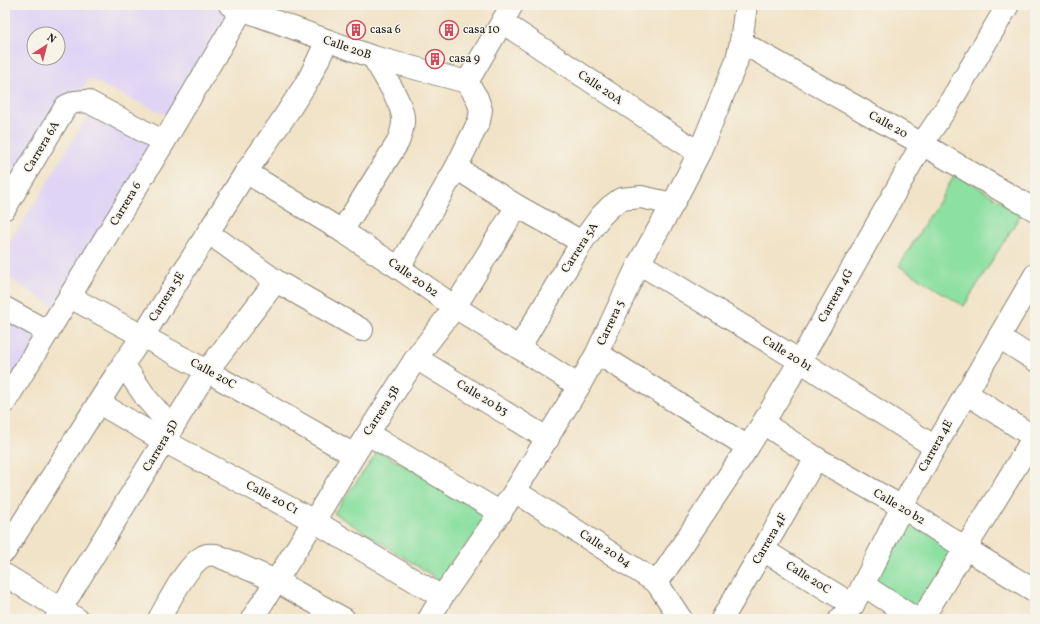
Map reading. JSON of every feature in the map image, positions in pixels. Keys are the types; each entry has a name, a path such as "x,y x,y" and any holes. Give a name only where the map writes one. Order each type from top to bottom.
{"street":[{"name":"Carrera 5","path":"429,619 442,597 515,492 548,439 597,353 639,263 699,153 736,62 741,42 746,5"},
{"name":"Carrera 4G","path":"657,583 763,423 800,361 922,144 949,104 1008,5"},
{"name":"Calle 20B","path":"239,7 373,57 467,82"},
{"name":"Carrera 6","path":"5,402 164,142 239,7"},
{"path":"399,268 456,168 479,121 481,110 477,98 467,82 507,14"},
{"name":"Calle 20A","path":"507,14 699,153"},
{"name":"Carrera 5E","path":"5,551 246,172 309,79 327,41"},
{"name":"Calle 20","path":"741,42 922,144 1035,210"},
{"path":"342,231 398,142 402,133 403,116 399,102 373,57"},
{"name":"Carrera 6A","path":"5,208 66,106 75,102 87,101 164,142"},
{"path":"456,168 518,206 582,242"},
{"name":"Calle 20 b2","path":"246,172 342,231 455,307 579,386"},
{"name":"Carrera 5A","path":"518,348 582,242 601,216 610,207 621,199 642,197 672,204"},
{"name":"Carrera 5B","path":"252,619 416,358 455,307 518,206"},
{"path":"220,241 276,280 362,330"},
{"name":"Calle 20 b1","path":"639,263 800,361 935,447"},
{"name":"Carrera 4E","path":"852,604 935,447 1035,274"},
{"name":"Carrera 5D","path":"64,616 168,434 208,370 276,280"},
{"name":"Calle 20C","path":"70,297 208,370 354,455"},
{"path":"5,308 48,332"},
{"path":"999,337 1035,360"},
{"path":"597,353 748,447"},
{"name":"Calle 20 b3","path":"416,358 548,439"},
{"path":"123,364 148,399 168,434"},
{"path":"922,619 1034,437 966,393"},
{"name":"Calle 20 C1","path":"99,403 168,434 442,597"},
{"name":"Calle 20 b2","path":"763,423 816,458 902,507 1035,591"},
{"path":"368,434 501,513"},
{"name":"Carrera 4F","path":"722,619 764,550 816,458"},
{"name":"Calle 20 b4","path":"515,492 657,583 681,619"},
{"name":"Calle 20C","path":"764,550 852,604 868,588 916,619"},
{"path":"159,619 183,578 195,562 203,556 209,554 216,555 276,581 344,619"},
{"path":"5,575 64,616"}],"shaded area":[{"path":"5,5 227,5 236,8 168,116 89,79 5,211"},
{"path":"98,98 165,132 55,307 5,275 5,249 35,203"},
{"path":"5,302 42,328 5,411"}],"green space":[{"path":"956,173 1021,214 964,306 899,266"},
{"path":"376,450 492,513 444,583 334,513 375,456"},
{"path":"908,521 958,551 919,615 872,585"}],"place":[{"name":"casa 6","path":"356,30"},
{"name":"casa 10","path":"449,30"},
{"name":"casa 9","path":"435,59"}]}
